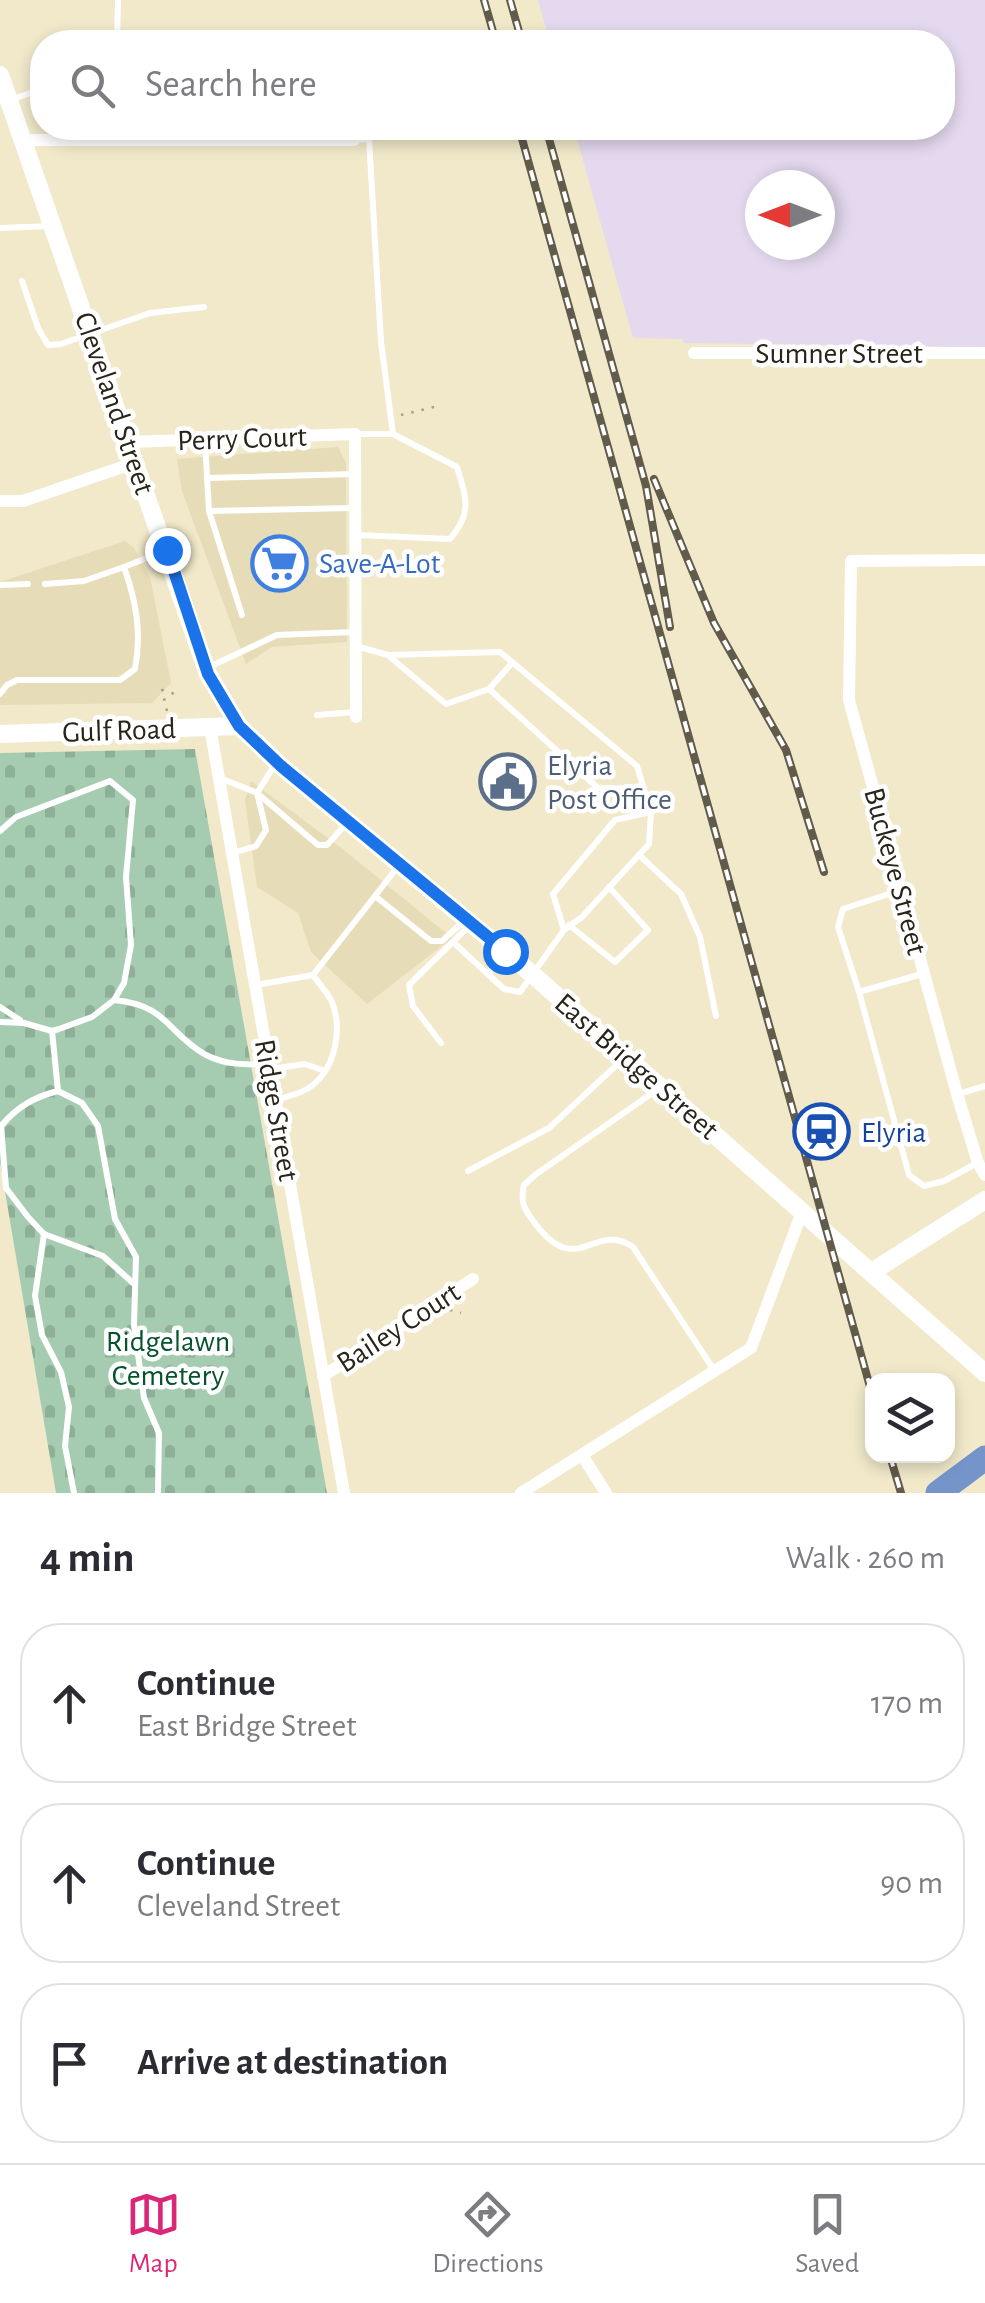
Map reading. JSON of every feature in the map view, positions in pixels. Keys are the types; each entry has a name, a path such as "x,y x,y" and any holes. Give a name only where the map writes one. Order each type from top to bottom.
{"main road":[{"name":"Cleveland Street","path":"0,75 206,668 239,726"},
{"name":"Gulf Road","path":"0,734 239,726"},
{"name":"East Bridge Street","path":"239,726 626,1055 981,1369"},
{"path":"873,1271 985,1200"}],"street":[{"path":"22,140 354,140"},
{"name":"Sumner Street","path":"694,353 985,353"},
{"path":"355,434 356,714"},
{"name":"Perry Court","path":"130,442 355,434"},
{"path":"0,501 23,501 137,462"},
{"name":"Buckeye Street","path":"981,1169 849,700 851,561 985,560"},
{"name":"Ridge Street","path":"210,727 344,1493"},
{"path":"520,1493 751,1348 802,1212"},
{"name":"Bailey Court","path":"323,1376 473,1279"},
{"path":"582,1454 606,1493"}],"lane":[{"path":"117,30 118,0"},
{"path":"9,100 30,93"},
{"path":"369,140 381,342 393,434"},
{"path":"0,228 53,226"},
{"path":"22,281 48,346 150,313 204,307"},
{"path":"354,535 450,539 463,524 467,502 457,467 393,434 355,434"},
{"path":"205,440 209,511 242,615"},
{"path":"206,478 354,474"},
{"path":"209,511 354,508"},
{"path":"45,584 84,580 167,550"},
{"path":"0,694 18,680 120,680 135,669 140,641 133,592 124,567"},
{"path":"0,585 28,584"},
{"path":"206,668 277,635 354,639 388,655 446,704 489,689 512,662"},
{"path":"388,655 500,652 638,766 651,812 649,844 566,928 517,993 504,988 453,942"},
{"path":"489,689 598,788 644,789"},
{"path":"318,715 356,714"},
{"path":"232,854 256,846 266,830 257,792 277,762"},
{"path":"219,778 257,792 318,845 327,845 348,821"},
{"path":"0,832 16,817 110,781 133,800 126,877 131,945 124,984 114,1000 92,1018 52,1031 24,1023 0,1022"},
{"path":"609,887 648,930 614,962 566,928 553,894 615,820 651,812"},
{"path":"638,855 681,894 700,937 716,1016"},
{"path":"255,985 313,976 400,864"},
{"path":"902,889 842,909 838,927 909,1175 924,1186 981,1169"},
{"path":"376,896 431,941 442,940 469,921"},
{"path":"441,1043 413,1006 408,991 416,976 453,942 469,921"},
{"path":"488,974 505,951"},
{"path":"859,992 923,973"},
{"path":"275,1101 308,1088 326,1070 336,1049 331,1000 313,976"},
{"path":"114,1000 138,1002 162,1016 207,1055 238,1065 305,1064 326,1070"},
{"path":"0,1007 24,1023"},
{"path":"52,1031 58,1091"},
{"path":"468,1171 549,1128 626,1055"},
{"path":"661,1086 535,1175 524,1185 524,1208 548,1241 564,1249 576,1250 609,1239 623,1240 633,1247 715,1371"},
{"path":"957,1094 985,1086"},
{"path":"133,1282 104,1256 44,1234 6,1188 1,1126 14,1110 38,1096 58,1091 82,1103 98,1126 115,1219 136,1257 134,1325 144,1398 159,1433 158,1493"},
{"path":"44,1234 35,1296 42,1335 61,1372 69,1407 65,1446 74,1493"}],"path":[{"path":"391,416 438,406"},
{"path":"168,712 162,690 181,696"}],"shaded area":[{"path":"538,0 985,0 985,347 683,343 683,339 633,338 577,140 955,140 955,30 547,30"},
{"path":"338,447 346,463 347,642 272,647 246,664 182,491 177,459"},
{"path":"125,541 134,548 150,577 171,683 152,703 0,705 0,582"},
{"path":"251,781 452,938 367,1004 311,952 298,913 257,887 245,800"}],"green space":[{"name":"Ridgelawn Cemetery","path":"195,749 327,1493 56,1493 0,1162 0,753"}],"waterway":[{"path":"938,1493 985,1458"}],"railway":[{"path":"484,0 493,30"},
{"path":"510,0 519,30"},
{"path":"522,140 866,1373"},
{"path":"549,140 646,486 670,627"},
{"path":"654,479 714,623 786,750 824,872"},
{"path":"892,1463 901,1493"}],"place":[{"name":"Save-A-Lot","path":"280,563"},
{"name":"Elyria Post Office","path":"508,782"},
{"name":"Elyria","path":"822,1132"}],"route":[{"path":"167,550 208,674 239,726 281,766 505,951"}]}
